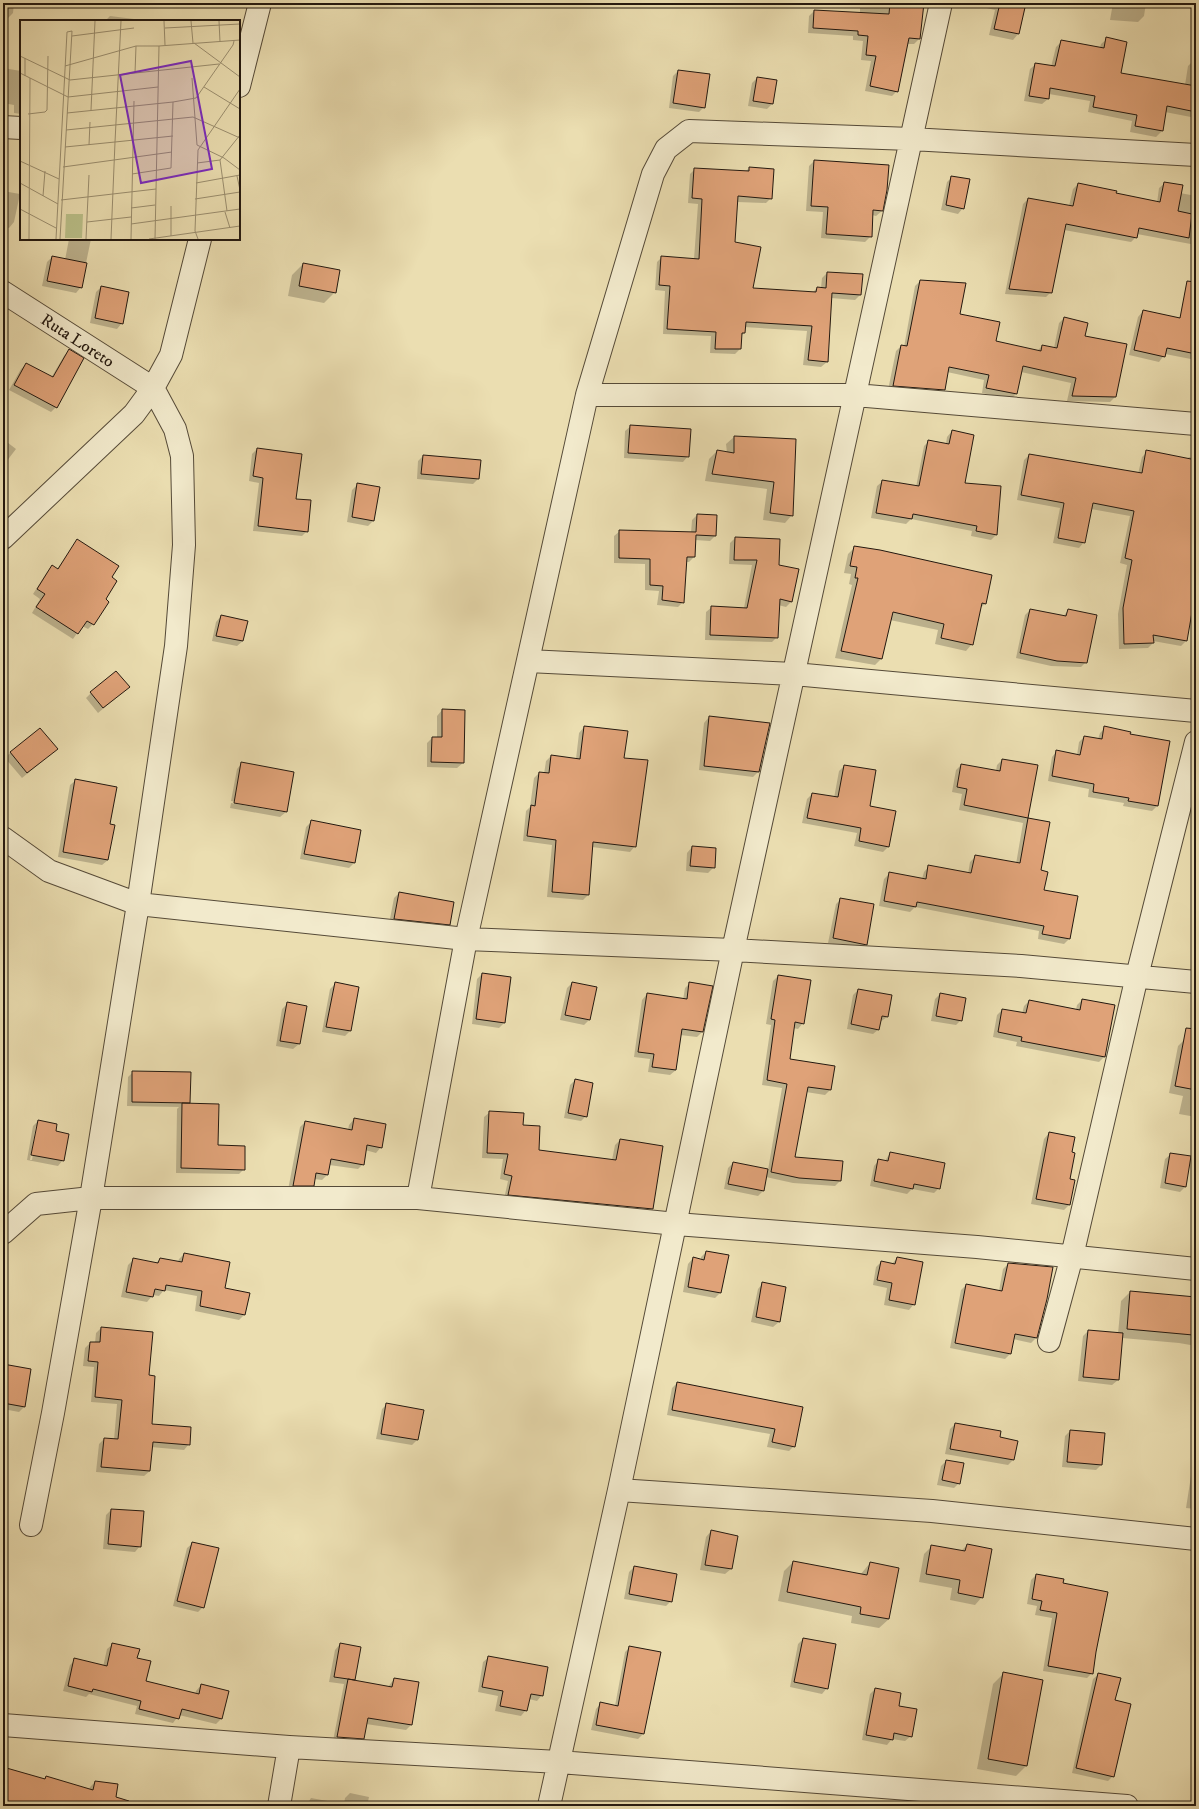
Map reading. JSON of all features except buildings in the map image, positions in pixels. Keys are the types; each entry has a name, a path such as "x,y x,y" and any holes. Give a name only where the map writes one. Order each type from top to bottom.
{"street":[{"path":"240,82 260,3"},
{"path":"549,1806 619,1490 733,950 941,3"},
{"path":"3,127 20,128"},
{"path":"418,1198 466,938 586,395 653,174 666,149 689,132 911,139 1196,155"},
{"path":"3,538 134,414 153,388 171,354 200,240"},
{"name":"Ruta Loreto","path":"3,292 153,388"},
{"path":"31,1525 91,1198 138,904 176,646 184,545 182,456 175,429 153,388"},
{"path":"586,395 855,395 1196,424"},
{"path":"528,661 794,674 1196,711"},
{"path":"1049,1341 1072,1256 1137,976 1196,742"},
{"path":"3,838 49,871 138,904 466,938 733,950 1021,966 1196,982"},
{"path":"3,1233 36,1204 91,1198 418,1198 676,1224 977,1247 1196,1269"},
{"path":"619,1490 932,1511 1196,1539"},
{"path":"3,1725 289,1747 559,1762 942,1799 1127,1806"},
{"path":"279,1806 289,1747"}]}
